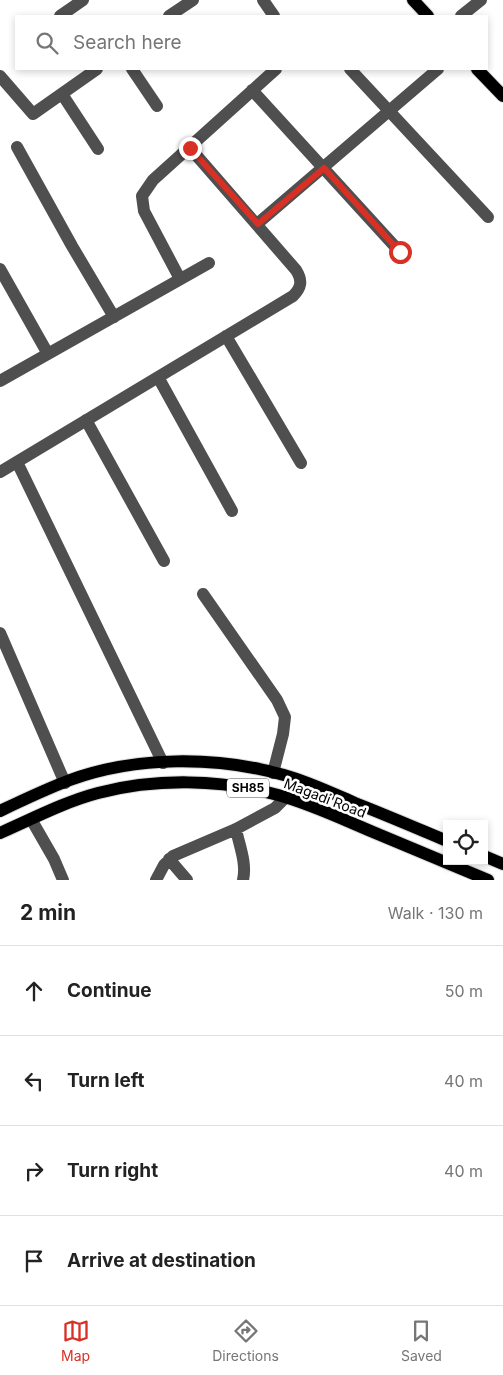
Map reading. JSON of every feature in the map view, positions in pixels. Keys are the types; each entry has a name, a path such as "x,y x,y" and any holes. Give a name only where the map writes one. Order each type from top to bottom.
{"main road":[{"path":"413,0 427,15"},
{"path":"478,70 503,96"},
{"name":"Magadi Road","path":"0,810 65,783 95,773 163,763 199,762 227,764 273,773 310,784 443,838"},
{"name":"Magadi Road","path":"0,833 77,799 100,793 147,784 198,783 225,785 251,789 303,803 488,880"},
{"path":"488,858 503,864"}],"street":[{"path":"61,15 82,0"},
{"path":"176,14 192,0"},
{"path":"263,0 273,15"},
{"path":"462,15 481,0"},
{"path":"0,76 33,114 96,70"},
{"path":"133,70 157,106"},
{"path":"180,279 144,211 142,196 153,180 275,70"},
{"path":"351,70 488,217"},
{"path":"258,224 437,70"},
{"path":"252,90 400,252"},
{"path":"62,94 98,149"},
{"path":"17,147 114,317"},
{"path":"0,472 292,296 300,289 301,278 296,270 190,148"},
{"path":"0,381 210,264"},
{"path":"0,269 48,354"},
{"path":"226,336 301,463"},
{"path":"158,377 232,511"},
{"path":"86,420 164,561"},
{"path":"17,462 163,763"},
{"path":"203,594 278,700 285,717 283,734 273,773"},
{"path":"0,632 65,783"},
{"path":"156,880 169,859 236,829 275,808 286,798"},
{"path":"31,819 54,859 63,880"},
{"path":"236,829 244,861 245,871 243,880"},
{"path":"169,859 187,880"}],"route":[{"path":"190,148 258,224 324,168 400,252"}]}
